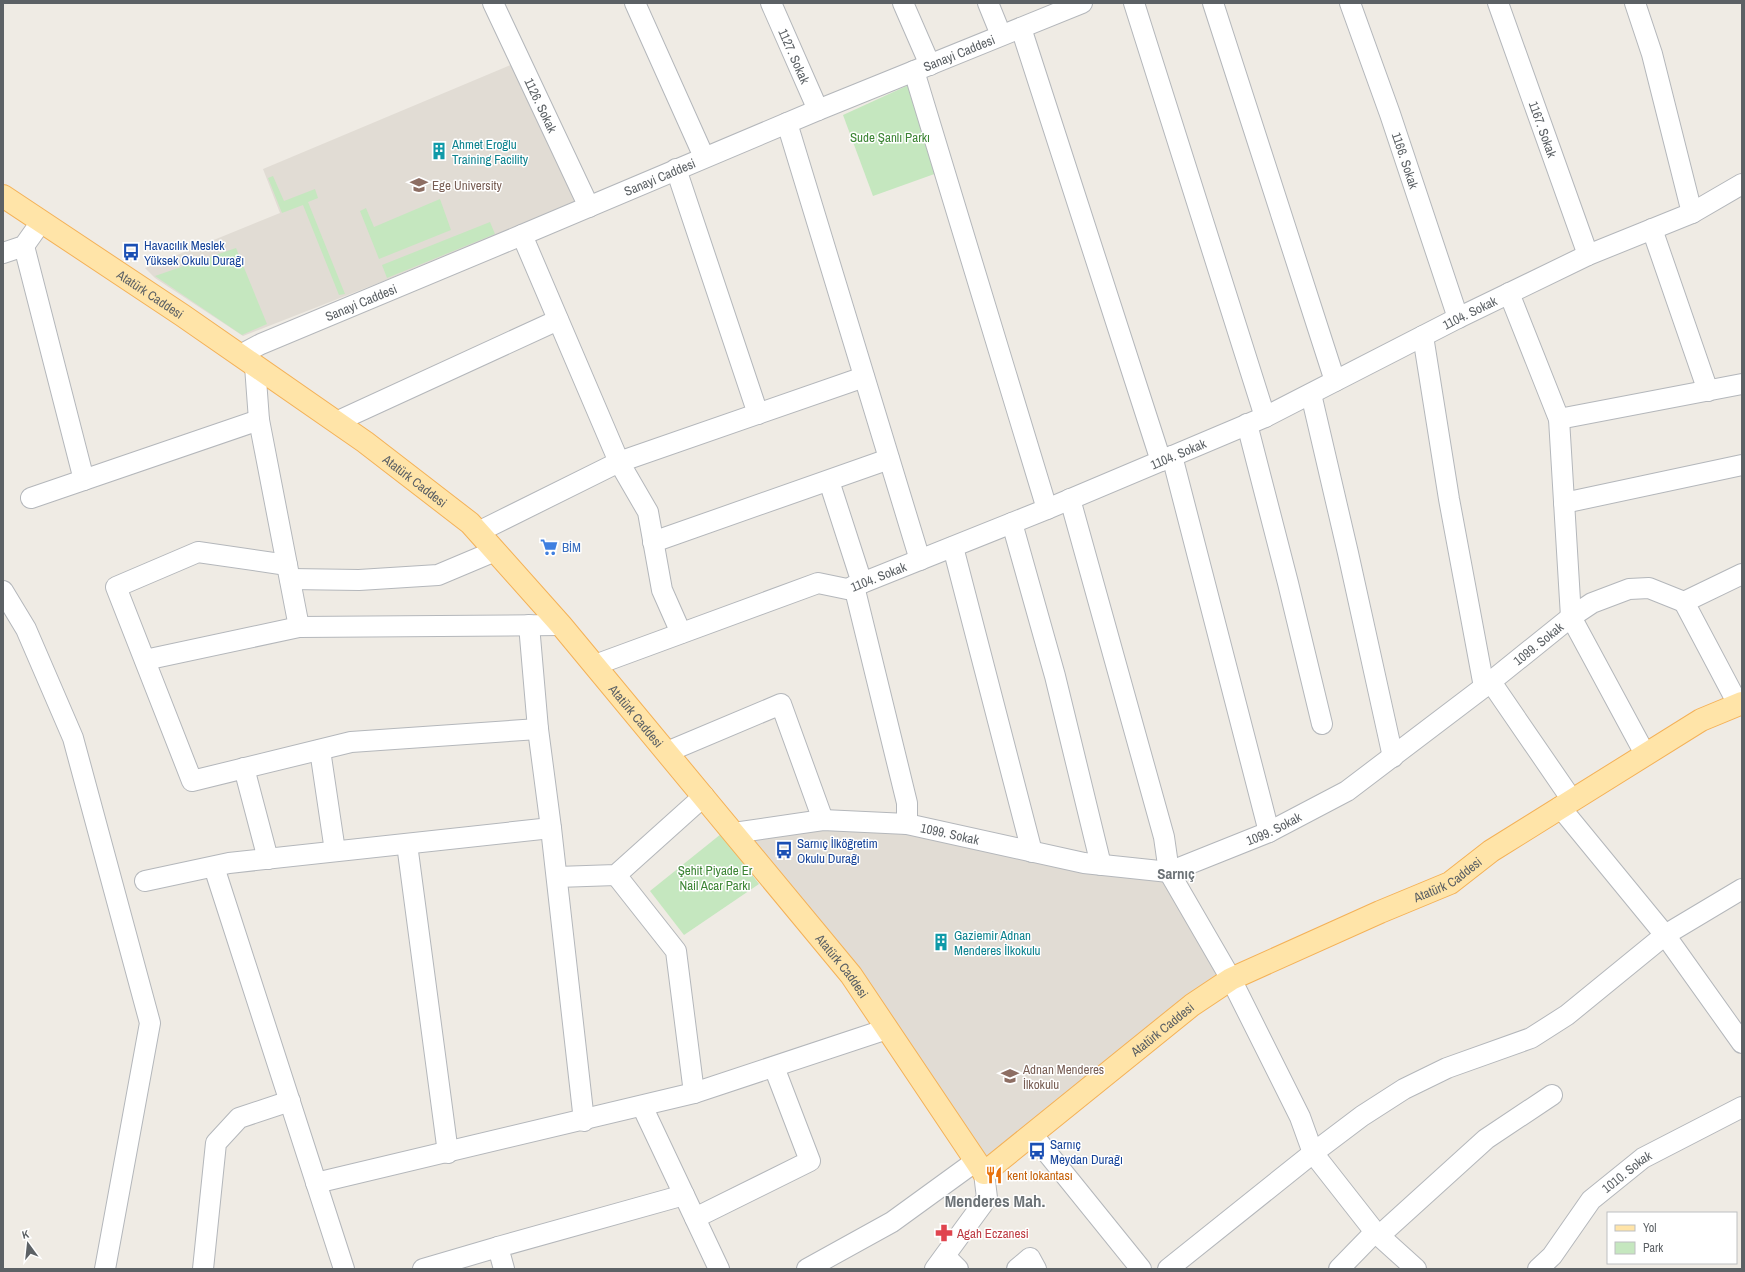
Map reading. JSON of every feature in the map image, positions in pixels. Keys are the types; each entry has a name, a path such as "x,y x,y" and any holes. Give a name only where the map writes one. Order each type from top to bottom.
{"main road":[{"name":"Atatürk Caddesi","path":"3,196 248,360 366,442 470,523 595,665 851,975 980,1167 1032,1134 1192,1005 1231,979 1380,912 1450,883 1491,851 1645,754 1701,720 1740,704"}],"street":[{"name":"1126. Sokak","path":"493,3 589,207"},
{"path":"635,3 704,157"},
{"name":"1127. Sokak","path":"771,3 818,110"},
{"path":"903,3 1047,509"},
{"path":"988,3 1002,35"},
{"name":"Sanayi Caddesi","path":"248,360 261,344 522,236 704,157 1082,3"},
{"path":"1134,3 1266,417"},
{"path":"1213,3 1335,381"},
{"name":"1166. Sokak","path":"1350,3 1390,114 1458,318"},
{"name":"1167. Sokak","path":"1498,3 1588,255"},
{"path":"1635,3 1652,54 1692,213"},
{"path":"1021,28 1167,458 1269,832"},
{"path":"787,123 920,560"},
{"path":"676,169 758,414"},
{"name":"1104. Sokak","path":"595,665 818,583 847,589 1047,509 1266,417 1509,293 1588,255 1692,213 1741,187"},
{"path":"3,253 24,246 41,222"},
{"path":"1652,229 1708,391"},
{"path":"522,236 619,462 648,512 662,590 681,633"},
{"path":"24,246 84,480"},
{"path":"1509,293 1559,419 1571,617 1645,754"},
{"path":"336,422 558,320"},
{"path":"1423,336 1449,500 1487,684 1566,803 1665,935 1742,1043"},
{"path":"248,360 299,627"},
{"path":"478,532 619,462 864,377"},
{"path":"1559,419 1742,384"},
{"path":"1311,394 1347,546 1393,757"},
{"path":"31,498 259,420"},
{"path":"1247,424 1288,583 1322,724"},
{"path":"653,542 889,459"},
{"path":"1564,503 1742,465"},
{"path":"829,481 858,584 907,803 907,824"},
{"path":"1070,499 1164,837 1169,872 1231,979 1300,1117 1313,1153 1377,1234 1416,1269"},
{"path":"1012,523 1055,676 1101,865"},
{"path":"953,546 1032,852"},
{"path":"495,551 438,575 359,580 288,572 198,552 116,587 192,781 351,742 538,729"},
{"path":"1740,704 1684,602 1742,574"},
{"name":"1099. Sokak","path":"734,833 823,820 907,824 1084,863 1169,872 1269,832 1347,791 1487,684 1571,617 1592,603 1628,589 1649,588 1684,602"},
{"path":"3,591 26,629 73,738 150,1023 105,1269"},
{"path":"529,625 538,729 557,877 584,1120"},
{"path":"145,660 299,627 561,625"},
{"path":"667,752 781,704 823,820"},
{"path":"320,750 335,851"},
{"path":"244,768 268,859"},
{"path":"557,877 616,875 704,796"},
{"path":"145,881 229,863 551,828"},
{"path":"407,844 448,1153"},
{"path":"214,867 344,1269"},
{"path":"616,875 676,951 694,1093"},
{"path":"1168,1269 1313,1153 1362,1116 1404,1089 1447,1068 1531,1038 1567,1015 1665,935 1742,889"},
{"path":"316,1183 448,1153 694,1093 887,1029"},
{"path":"695,1218 810,1161 774,1067"},
{"path":"1339,1269 1486,1139 1552,1095"},
{"path":"203,1269 216,1143 239,1118 290,1101"},
{"path":"642,1106 719,1269"},
{"name":"1010. Sokak","path":"1538,1269 1552,1256 1591,1200 1643,1158 1742,1107"},
{"path":"1032,1134 1141,1269"},
{"path":"806,1269 892,1222 980,1167 987,1198 946,1265"},
{"path":"423,1269 684,1195"},
{"path":"498,1247 504,1269"},
{"path":"1016,1269 1030,1258 1036,1269"}],"shaded area":[{"name":"Ege University","path":"513,64 575,202 381,282 243,336 155,278 145,268 280,213 263,169"},
{"name":"Adnan Menderes İlkokulu","path":"823,820 1169,872 1231,979 984,1173 734,833"}],"green space":[{"name":"Sude Şanlı Parkı","path":"913,83 940,172 873,196 843,115"},
{"path":"273,176 284,201 315,189 318,198 308,202 345,294 339,295 303,205 282,213 268,178"},
{"path":"440,199 451,230 379,259 360,211 366,208 374,227"},
{"path":"490,222 495,234 387,278 382,265"},
{"path":"236,248 267,324 242,335 155,276"},
{"name":"Şehit Piyade Er Nail Acar Parkı","path":"721,834 759,884 684,935 650,891"}],"place":[{"name":"Ahmet Eroğlu Training Facility","path":"439,151"},
{"name":"Ege University","path":"419,185"},
{"name":"Havacılık Meslek Yüksek Okulu Durağı","path":"131,252"},
{"name":"BİM","path":"549,547"},
{"name":"Sarnıç İlköğretim Okulu Durağı","path":"784,850"},
{"name":"Gaziemir Adnan Menderes İlkokulu","path":"941,942"},
{"name":"Adnan Menderes İlkokulu","path":"1010,1076"},
{"name":"Sarnıç Meydan Durağı","path":"1037,1151"},
{"name":"kent lokantası","path":"994,1175"},
{"name":"Agah Eczanesi","path":"944,1233"}],"district":[{"name":"Sarnıç","path":"1176,873"},
{"name":"Menderes Mah.","path":"995,1200"}]}
